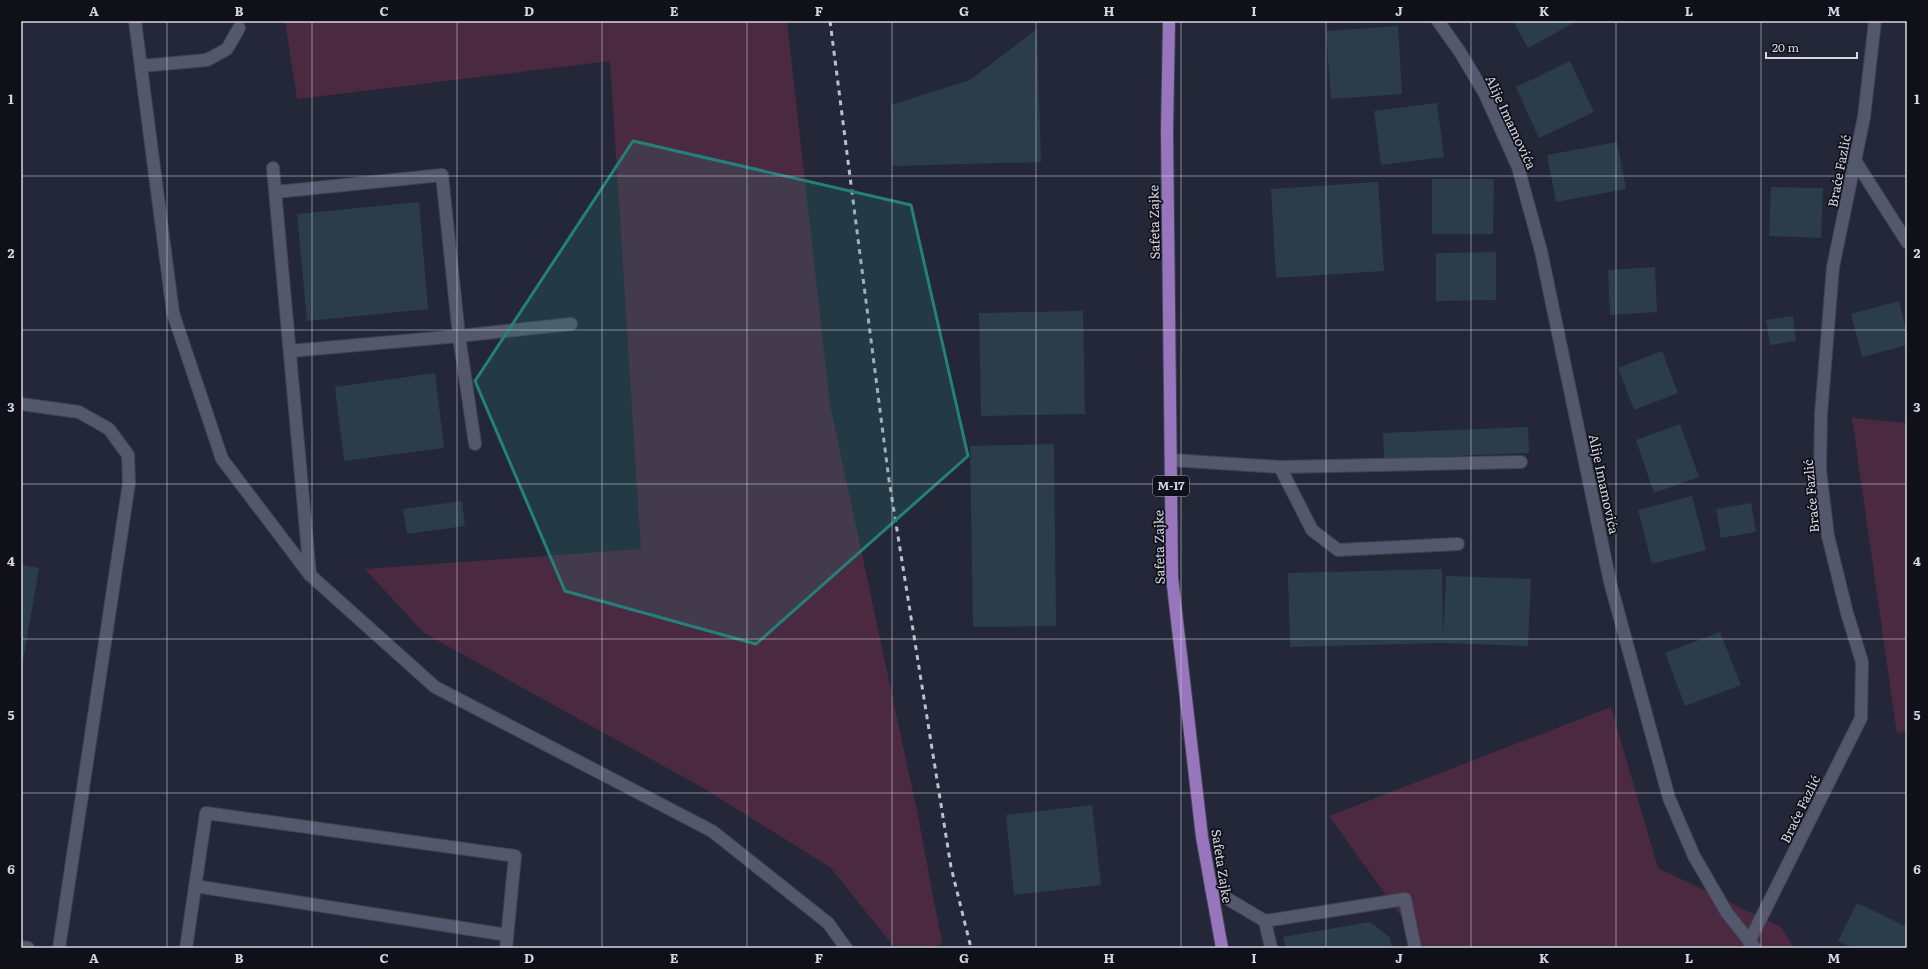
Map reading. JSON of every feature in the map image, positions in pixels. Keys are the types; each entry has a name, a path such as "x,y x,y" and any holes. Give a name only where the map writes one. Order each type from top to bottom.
{"main road":[{"name":"Safeta Zajke","path":"1169,21 1167,132 1172,577 1202,837 1210,889 1222,948"}],"street":[{"path":"135,21 173,313 222,460 310,575 435,687 712,831 828,923 846,948"},
{"name":"Alije Imamovića","path":"1438,21 1460,52 1485,94 1518,167 1542,251 1610,582 1670,798 1694,856 1727,913 1752,945"},
{"name":"Braće Fazlić","path":"1752,945 1861,718 1862,662 1847,613 1828,536 1820,470 1821,414 1833,267 1856,162 1864,117 1875,21"},
{"path":"141,66 207,60 227,49 239,28"},
{"path":"1856,162 1907,242"},
{"path":"274,168 310,575"},
{"path":"276,192 442,175 459,336 475,444"},
{"path":"290,351 459,336 571,324"},
{"path":"21,404 79,412 109,429 128,455 129,483 59,948"},
{"path":"1171,460 1280,467 1521,462"},
{"path":"1280,467 1312,530 1338,550 1458,544"},
{"path":"186,948 206,813 515,856 506,948"},
{"path":"195,886 507,935"},
{"path":"1210,889 1265,920 1406,899 1415,948"},
{"path":"1265,920 1271,948"},
{"path":"21,947 28,948"}],"highlighted area":[{"path":"633,141 911,205 968,456 756,644 565,591 475,381"}],"shaded area":[{"path":"285,21 787,21 830,405 918,816 942,943 933,948 895,948 830,867 703,788 424,633 365,569 641,549 610,61 297,99"},
{"path":"1852,418 1907,423 1907,730 1897,734"},
{"path":"1611,707 1658,868 1781,927 1794,948 1424,948 1329,816"}],"building":[{"path":"1513,21 1577,21 1528,48"},
{"path":"1398,26 1402,94 1331,99 1326,31"},
{"path":"1037,29 1041,162 892,166 891,105 970,80"},
{"path":"1570,61 1594,112 1539,138 1516,87"},
{"path":"1437,103 1444,157 1381,165 1374,111"},
{"path":"1617,142 1626,189 1556,202 1547,155"},
{"path":"1432,179 1494,179 1493,234 1432,234"},
{"path":"1378,182 1384,271 1276,278 1271,189"},
{"path":"1771,187 1823,188 1821,238 1769,236"},
{"path":"419,202 428,309 307,321 297,214"},
{"path":"1496,252 1496,300 1436,301 1436,253"},
{"path":"1655,267 1657,312 1610,315 1608,270"},
{"path":"1899,301 1907,333 1907,345 1862,357 1851,314"},
{"path":"1083,311 1085,414 981,416 979,313"},
{"path":"1793,316 1796,341 1770,345 1766,320"},
{"path":"1662,351 1678,393 1634,410 1618,368"},
{"path":"435,373 444,448 344,461 335,387"},
{"path":"1680,424 1699,477 1654,493 1636,440"},
{"path":"1528,427 1529,453 1384,459 1383,433"},
{"path":"1054,444 1056,626 973,627 970,446"},
{"path":"1692,496 1706,550 1652,564 1638,510"},
{"path":"462,501 465,526 407,534 403,509"},
{"path":"1751,503 1756,532 1721,538 1716,509"},
{"path":"21,565 39,568 22,667 21,667"},
{"path":"1442,569 1443,638 1446,576 1531,579 1528,646 1443,643 1290,647 1288,573"},
{"path":"1720,632 1741,685 1685,706 1665,653"},
{"path":"1092,805 1101,885 1014,895 1006,815"},
{"path":"1857,903 1907,927 1907,948 1853,948 1838,941"},
{"path":"1370,922 1390,938 1392,948 1286,948 1283,937"}],"railway":[{"path":"830,21 889,480 951,867 971,948"}]}
